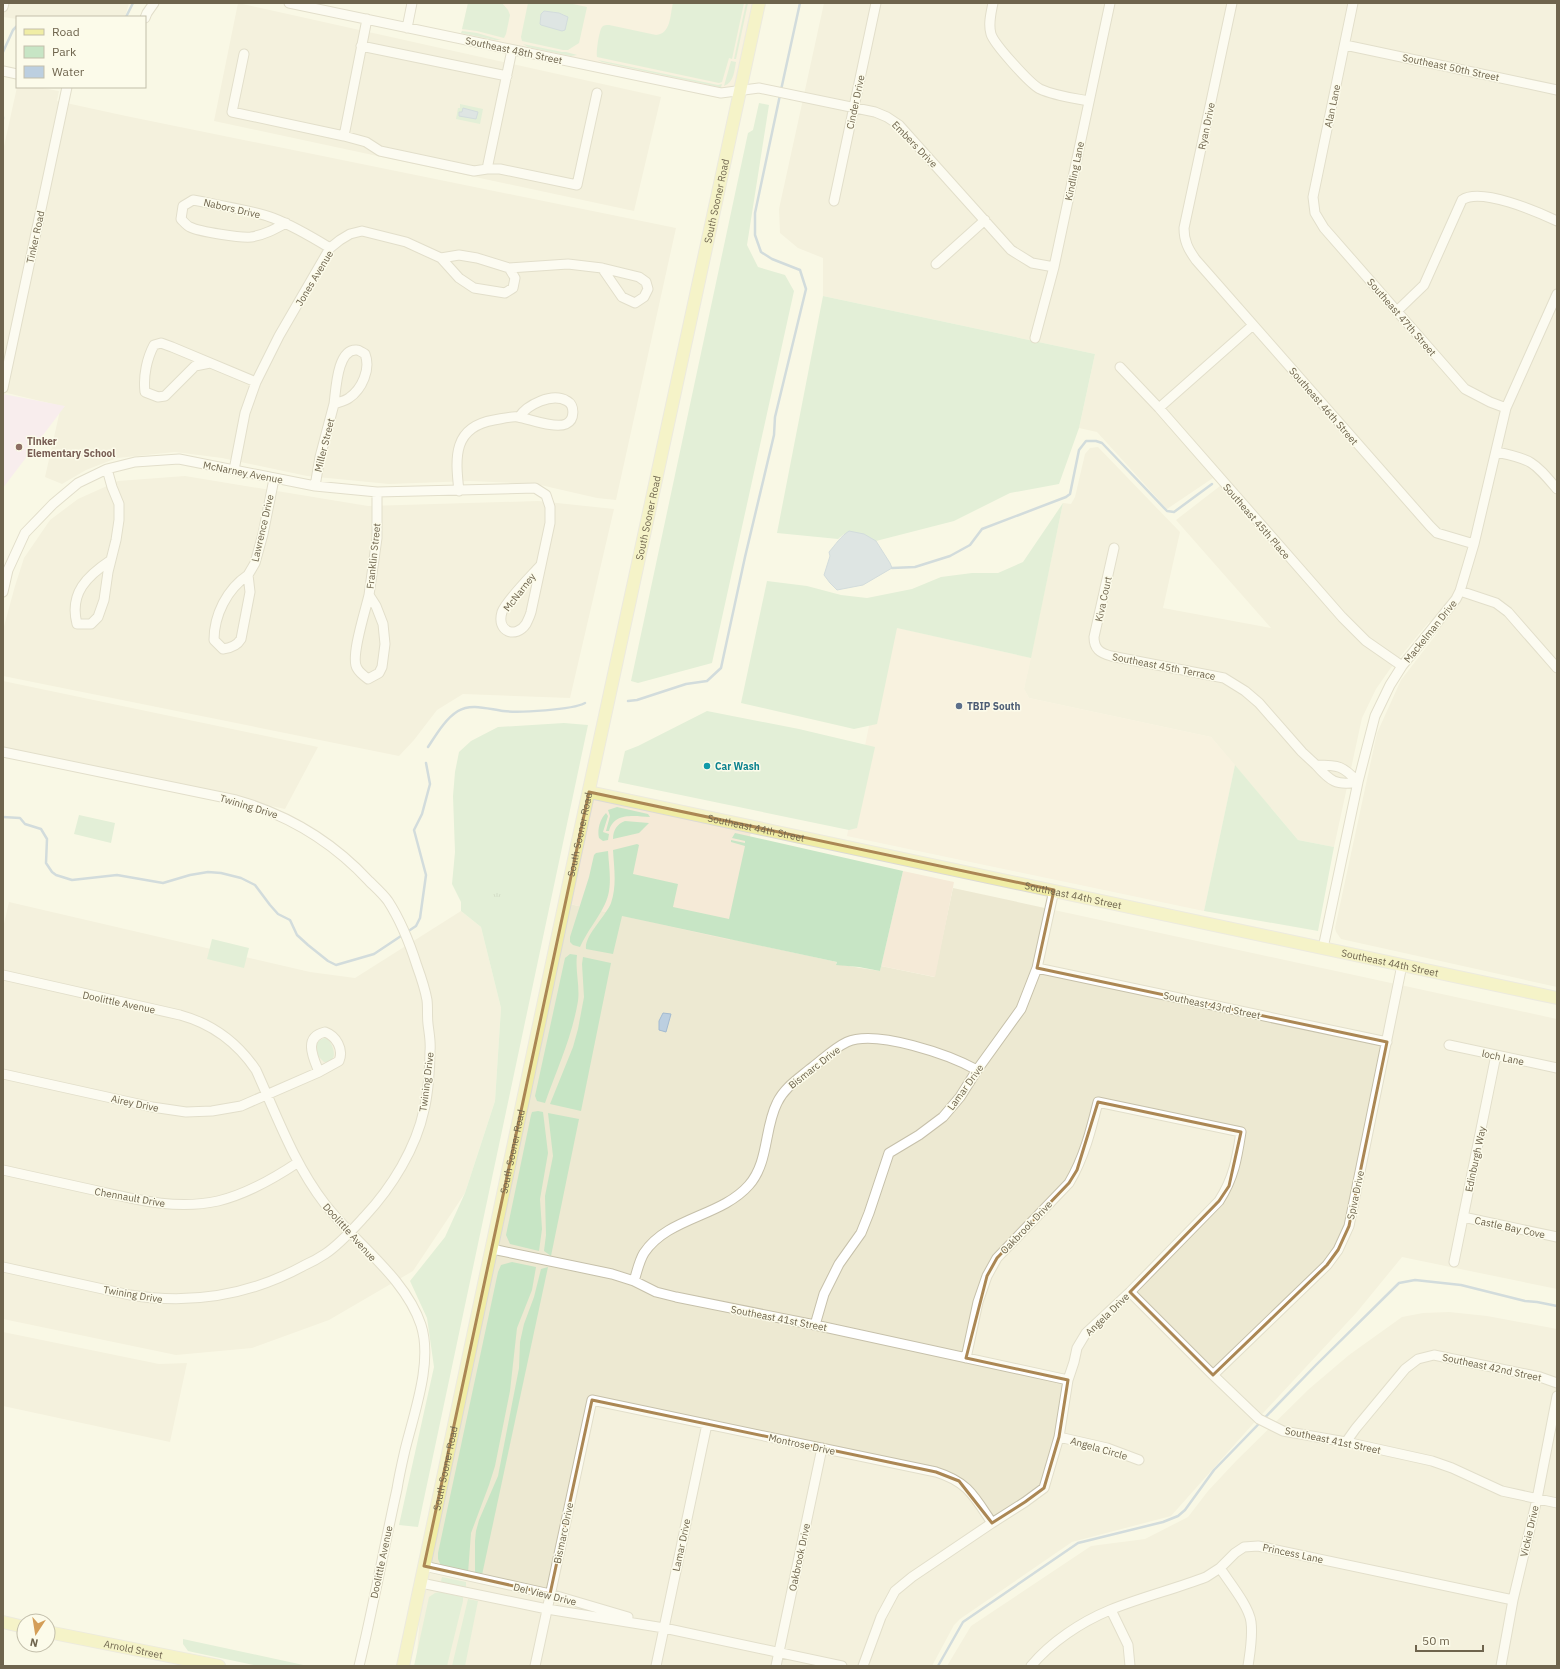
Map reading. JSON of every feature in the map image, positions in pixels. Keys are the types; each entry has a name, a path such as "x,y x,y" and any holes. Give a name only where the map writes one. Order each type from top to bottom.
{"main road":[{"name":"South Sooner Road","path":"403,1666 759,3"},
{"name":"Southeast 44th Street","path":"589,792 1557,998"},
{"path":"3,1622 16,1625"},
{"name":"Arnold Street","path":"56,1634 219,1666"}],"street":[{"path":"3,7 4,3"},
{"path":"146,15 154,3"},
{"name":"Southeast 48th Street","path":"289,3 721,93 740,90"},
{"path":"407,28 412,3"},
{"name":"Cinder Drive","path":"834,201 876,3"},
{"path":"993,3 989,26 991,35 996,43 1027,78 1039,88 1089,101"},
{"name":"Kindling Lane","path":"1035,338 1054,268 1110,3"},
{"name":"Ryan Drive","path":"1188,249 1185,241 1184,228 1232,3"},
{"name":"Alan Lane","path":"1314,208 1313,197 1353,3"},
{"path":"344,136 366,19"},
{"name":"Southeast 50th Street","path":"1345,45 1557,90"},
{"path":"361,46 507,76"},
{"path":"487,169 512,50"},
{"path":"244,54 232,112 344,136 366,142 380,151 474,171 500,169 577,185 597,93"},
{"path":"3,71 16,74"},
{"name":"Tinker Road","path":"3,388 67,88"},
{"name":"Embers Drive","path":"740,90 759,88 853,107 875,112 887,117 899,125 1012,250 1032,263 1054,268"},
{"path":"1397,311 1424,285 1462,200 1466,196 1484,197 1527,207 1557,221"},
{"name":"Nabors Drive","path":"286,223 264,234 250,237 234,236 200,230 189,227 181,219 183,206 193,200 271,217 286,223 303,231 330,248"},
{"name":"Southeast 47th Street","path":"1314,208 1319,221 1324,228 1465,389 1477,396 1506,408"},
{"path":"936,264 985,220"},
{"name":"Jones Avenue","path":"234,470 245,413 256,382 280,336 330,248 350,234 362,231 406,242 441,258 459,278 474,288 505,293 513,288 515,278 509,268"},
{"name":"Southeast 46th Street","path":"1188,249 1196,260 1430,526 1437,533 1474,544"},
{"path":"441,258 459,255 509,268 568,264 602,268 627,273 642,279 646,282 648,289 644,297 635,303 622,297 602,268"},
{"name":"Mackelman Drive","path":"1323,948 1358,782 1375,716 1390,685 1402,666 1456,599 1460,591 1474,544 1506,408 1553,311 1557,294"},
{"path":"1159,408 1253,325"},
{"path":"210,363 195,366 165,396 158,397 145,392 144,381 150,353 154,345 161,343 210,363 256,382"},
{"name":"Miller Street","path":"315,486 320,457 334,404 337,379 342,357 349,352 356,350 365,354 368,361 367,372 356,392 348,399 334,404"},
{"name":"Southeast 45th Place","path":"1120,367 1159,408 1346,621 1366,641 1402,666"},
{"path":"459,491 456,458 460,443 465,434 472,427 485,421 518,417 525,420 546,424 564,425 572,418 573,413 570,403 560,398 543,401 527,408 518,417"},
{"path":"1496,452 1531,462 1538,467 1557,489"},
{"name":"McNarney Avenue","path":"3,592 8,570 25,533 53,504 78,483 107,468 134,462 179,459 315,486 377,492 535,488 546,495"},
{"path":"107,468 112,488 119,504 116,540 104,600 98,617 91,624 77,624 74,604 82,586 94,572 111,560"},
{"name":"Lawrence Drive","path":"248,575 250,592 241,639 238,644 231,648 223,649 214,640 214,632 221,607 230,592 239,581 248,575 255,563 263,534 274,479"},
{"name":"Franklin Street","path":"369,595 376,606 383,624 385,644 382,667 379,673 368,679 357,668 355,660 356,649 369,595 377,538 377,492"},
{"name":"McNarney","path":"540,566 518,590 502,611 501,624 504,630 518,632 526,624 531,612 550,522 550,507 546,495"},
{"name":"Kiva Court","path":"1098,650 1094,644 1094,636 1114,548"},
{"path":"1460,591 1496,603 1508,612 1557,668"},
{"name":"Southeast 45th Terrace","path":"1098,650 1111,656 1224,678 1245,691 1259,703 1302,752 1316,764 1327,778 1334,780"},
{"name":"Twining Drive","path":"3,752 236,800 280,815 333,847 354,865 387,900 407,937 427,1000 430,1050 424,1110 414,1140 398,1172 382,1197 349,1232 326,1254 296,1271 271,1282 213,1298 178,1300 148,1298 3,1267"},
{"path":"1316,764 1332,765 1346,769 1358,782"},
{"path":"1338,766 1334,780 1345,784 1358,782"},
{"name":"Lamar Drive","path":"815,1325 824,1294 839,1264 861,1233 889,1154 919,1135 943,1117 960,1097 977,1070 1021,1009 1037,968 1054,890"},
{"name":"Spiva Drive","path":"1213,1375 1308,1285 1327,1265 1338,1250 1349,1226 1402,965"},
{"name":"Southeast 43rd Street","path":"1037,968 1387,1042"},
{"name":"Doolittle Avenue","path":"3,975 180,1015 206,1024 229,1039 247,1057 256,1070 297,1163 307,1180 325,1205 397,1283 410,1302 421,1325 424,1346 424,1366 418,1401 405,1451 359,1666"},
{"name":"Bismarc Drive","path":"634,1281 643,1254 653,1241 666,1232 731,1200 749,1185 758,1171 764,1152 770,1120 777,1102 786,1088 829,1054 847,1042 865,1038 893,1041 938,1053 965,1063 977,1070"},
{"name":"loch Lane","path":"1449,1045 1557,1068"},
{"name":"Edinburgh Way","path":"1454,1262 1496,1055"},
{"name":"Airey Drive","path":"3,1074 152,1107 186,1112 212,1112 241,1106 319,1072"},
{"name":"Angela Drive","path":"864,1666 881,1617 895,1591 912,1577 1044,1488 1059,1437 1068,1380 1078,1348 1086,1333 1130,1292 1219,1201 1229,1186 1235,1165 1241,1132 1098,1102"},
{"name":"Oakbrook Drive","path":"966,1358 978,1302 987,1276 997,1258 1069,1183 1077,1170 1090,1133 1098,1102"},
{"name":"Chennault Drive","path":"3,1170 147,1202 186,1204 219,1201 242,1193 267,1182 297,1163"},
{"name":"Castle Bay Cove","path":"1463,1217 1557,1238"},
{"name":"Southeast 41st Street","path":"492,1249 612,1274 634,1281 656,1292 676,1297 815,1325 1068,1380"},
{"name":"Southeast 41st Street","path":"1130,1292 1259,1419 1283,1431 1346,1442 1432,1461 1452,1468 1502,1491 1557,1503"},
{"name":"Southeast 42nd Street","path":"1346,1442 1405,1369 1418,1359 1434,1355 1540,1377 1557,1383"},
{"name":"Vickie Drive","path":"1500,1666 1513,1600 1537,1499 1557,1396"},
{"name":"Bismarc Drive","path":"535,1666 592,1400"},
{"name":"Montrose Drive","path":"592,1400 936,1472 959,1481 978,1501 992,1523"},
{"name":"Lamar Drive","path":"656,1666 707,1424"},
{"name":"Angela Circle","path":"1059,1437 1107,1448 1139,1460"},
{"name":"Oakbrook Drive","path":"776,1666 822,1448"},
{"name":"Princess Lane","path":"1031,1666 1051,1646 1091,1619 1110,1610 1206,1577 1220,1568 1234,1553 1244,1547 1258,1546 1513,1600"},
{"name":"Del View Drive","path":"424,1566 550,1594 664,1628"},
{"path":"1220,1568 1251,1620 1252,1635 1248,1666"},
{"name":"Del View Drive","path":"421,1583 547,1609 664,1628 779,1651 842,1666"},
{"path":"1110,1610 1128,1645 1130,1666"}],"highlighted area":[{"path":"589,792 1054,890 1037,968 1387,1042 1349,1226 1338,1250 1327,1265 1213,1375 1130,1292 1219,1201 1229,1186 1241,1132 1098,1102 1077,1170 1069,1183 997,1258 987,1276 966,1358 1068,1380 1059,1437 1044,1488 1025,1502 992,1523 959,1481 936,1472 592,1400 550,1594 424,1566"}],"shaded area":[{"path":"3,3 129,3 125,16 16,16 16,19 3,17"},
{"path":"238,3 661,97 634,211 214,121"},
{"path":"468,3 759,3 740,90 721,93 460,39"},
{"path":"824,3 1557,3 1557,987 1341,939 1336,932 1335,928 1377,733 1401,680 1438,632 1429,622 1390,669 1376,689 1362,718 1334,847 1298,840 1211,737 1029,698 1024,689 1063,503 1071,504 1075,497 1085,454 1090,448 1098,447 1180,532 1163,608 1271,628 1176,520 1220,486 1213,478 1167,509 1097,432 1079,428 1095,354 823,296 823,258 798,248 780,233 779,209"},
{"path":"17,88 42,88 59,91 57,101 676,228 616,500 597,498 536,484 470,481 389,484 307,476 222,458 175,452 117,458 86,470 62,484 45,477 61,406 3,392 3,151"},
{"name":"Tinker Elementary School","path":"3,394 65,406 3,488"},
{"path":"185,476 368,506 538,501 614,509 570,698 463,694 437,710 414,740 399,756 3,676 3,630 15,586 24,558 50,520 78,499 118,481"},
{"path":"889,626 1031,658 1024,689 1029,698 1211,737 1235,765 1204,911 847,836"},
{"path":"3,681 318,747 285,809 3,747"},
{"path":"589,792 752,826 730,940 565,903"},
{"path":"903,871 954,882 935,977 881,966"},
{"path":"953,888 1557,1019 1557,1289 1402,1257 1357,1312 1252,1425 1171,1516 1072,1542 960,1619 954,1625 932,1666 416,1666 423,1574 565,903 837,962 836,964 880,971 881,966 934,977"},
{"path":"9,902 310,972 355,978 461,911 481,927 501,1008 495,1101 465,1193 413,1271 329,1320 252,1348 176,1355 3,1319 3,928"},
{"path":"1449,1312 1487,1316 1557,1329 1557,1666 947,1666 971,1626 1091,1546 1145,1539 1188,1517 1208,1491 1236,1461 1309,1389 1349,1355 1402,1317 1423,1313"},
{"path":"3,1332 159,1364 187,1363 170,1442 3,1406"}],"green space":[{"path":"468,3 502,3 510,15 504,38 462,29"},
{"path":"528,3 568,3 587,7 579,43 568,50 522,41 521,37","holes":["545,11 565,15 540,24 541,14"]},
{"path":"673,3 744,3 732,59 729,58 722,82 719,83 597,57 599,37 603,26 609,25 656,35 661,34 665,31 669,23"},
{"path":"746,3 748,3 736,59 734,59"},
{"path":"462,31 477,33 501,40 461,33"},
{"path":"523,44 577,55 571,56 528,47"},
{"path":"598,60 718,85 722,84 721,87 719,87"},
{"path":"731,61 736,62 734,73 730,82 724,86"},
{"path":"759,103 769,105 747,245 758,267 785,275 794,291 712,663 638,683 631,681 748,133 753,130"},
{"path":"460,104 483,109 480,124 456,119"},
{"path":"823,296 1095,354 1079,428 1059,484 1010,493 954,521 876,541 869,537 844,534 838,539 777,533"},
{"path":"1063,503 1031,658 897,628 877,724 854,729 741,703 767,581 807,586 841,595 867,598 912,589 941,577 972,573 998,573 1023,562"},
{"name":"Car Wash","path":"707,711 799,729 875,747 857,828 849,830 618,782 625,751 638,746"},
{"path":"564,723 588,725 418,1527 399,1525 434,1367 427,1318 410,1281 445,1237 465,1193 495,1101 501,1008 481,927 461,911 461,902 452,884 455,852 453,796 455,772 459,752 471,741 498,727"},
{"path":"1235,765 1298,840 1334,847 1318,931 1204,911"},
{"path":"617,807 648,814 650,817 625,816 615,821 609,831 606,831 610,816 608,810"},
{"path":"606,813 608,816 603,832 609,834 608,840 603,841 598,835 602,818"},
{"path":"79,815 115,823 111,843 74,834"},
{"path":"625,821 649,823 639,833 613,839 616,828"},
{"path":"735,833 903,871 880,971 836,965 837,962 622,916 613,954 586,949 588,938 608,908 613,897 615,876 613,850 637,844 639,845 633,874 678,884 673,907 729,919 745,846 731,842 731,840 745,843 745,841 732,838"},
{"path":"608,851 610,885 607,898 580,947 573,945 570,942 570,937 589,877 594,855 596,853"},
{"path":"498,887 503,889 500,901 498,902 493,899 492,894"},
{"path":"212,939 249,948 244,968 207,959"},
{"path":"570,954 577,955 578,1001 568,1040 545,1103 537,1101 535,1096 565,958"},
{"path":"583,957 611,963 581,1111 550,1104 573,1047 578,1029 584,997"},
{"path":"324,1038 328,1039 334,1050 332,1060 328,1062 324,1062 317,1055 315,1043"},
{"path":"532,1112 543,1112 548,1153 540,1199 542,1229 539,1251 510,1244 506,1235 531,1115"},
{"path":"548,1113 579,1119 551,1256 544,1251 546,1235 545,1196 553,1156"},
{"path":"512,1262 536,1267 532,1290 517,1328 510,1391 495,1466 471,1533 468,1573 441,1566 438,1559 438,1553 498,1272 501,1265"},
{"path":"548,1267 482,1575 475,1573 476,1531 479,1520 498,1476 519,1368 520,1342 524,1324 534,1297 541,1269"},
{"path":"442,1577 466,1582 466,1588 443,1584 441,1581"},
{"path":"440,1592 463,1597 447,1666 414,1666 429,1597"},
{"path":"468,1599 478,1601 465,1666 452,1666"},
{"path":"183,1639 308,1666 258,1666 197,1653 188,1651 183,1644"}],"water":[{"path":"544,11 559,13 568,17 565,30 562,31 541,25 541,14"},
{"path":"463,108 478,112 476,119 459,116 459,112 462,112"},
{"path":"849,531 864,534 876,541 892,568 863,585 837,590 824,575 830,556 829,552"},
{"path":"663,1013 671,1014 666,1032 659,1030 659,1021"}],"waterway":[{"path":"126,16 133,3"},
{"path":"781,90 800,3"},
{"path":"3,52 13,30 16,27"},
{"path":"628,701 637,700 686,684 707,681 721,668 745,557 774,435 775,417 806,289 800,270 772,259 761,252 755,235 755,213 780,95"},
{"path":"892,568 915,567 950,556 970,545 982,529 1066,497 1070,494 1079,450 1086,441 1096,441 1102,443 1167,511 1174,512 1212,484"},
{"path":"428,747 453,714 468,707 511,712 558,709 585,703"},
{"path":"3,817 20,818 25,824 41,829 47,839 46,863 56,875 72,880 117,875 163,883 190,875 208,872 221,873 241,878 255,885 278,914 290,920 297,935 328,961 336,965 374,954 416,926 420,918 426,875 414,830 422,814 430,784 426,763"},
{"path":"938,1666 963,1622 1078,1543 1163,1522 1178,1516 1185,1510 1214,1470 1316,1365 1399,1283 1415,1280 1461,1285 1525,1301 1557,1306"}],"place":[{"name":"Tinker Elementary School","path":"19,447"},
{"name":"TBIP South","path":"959,706"},
{"name":"Car Wash","path":"707,766"}]}
